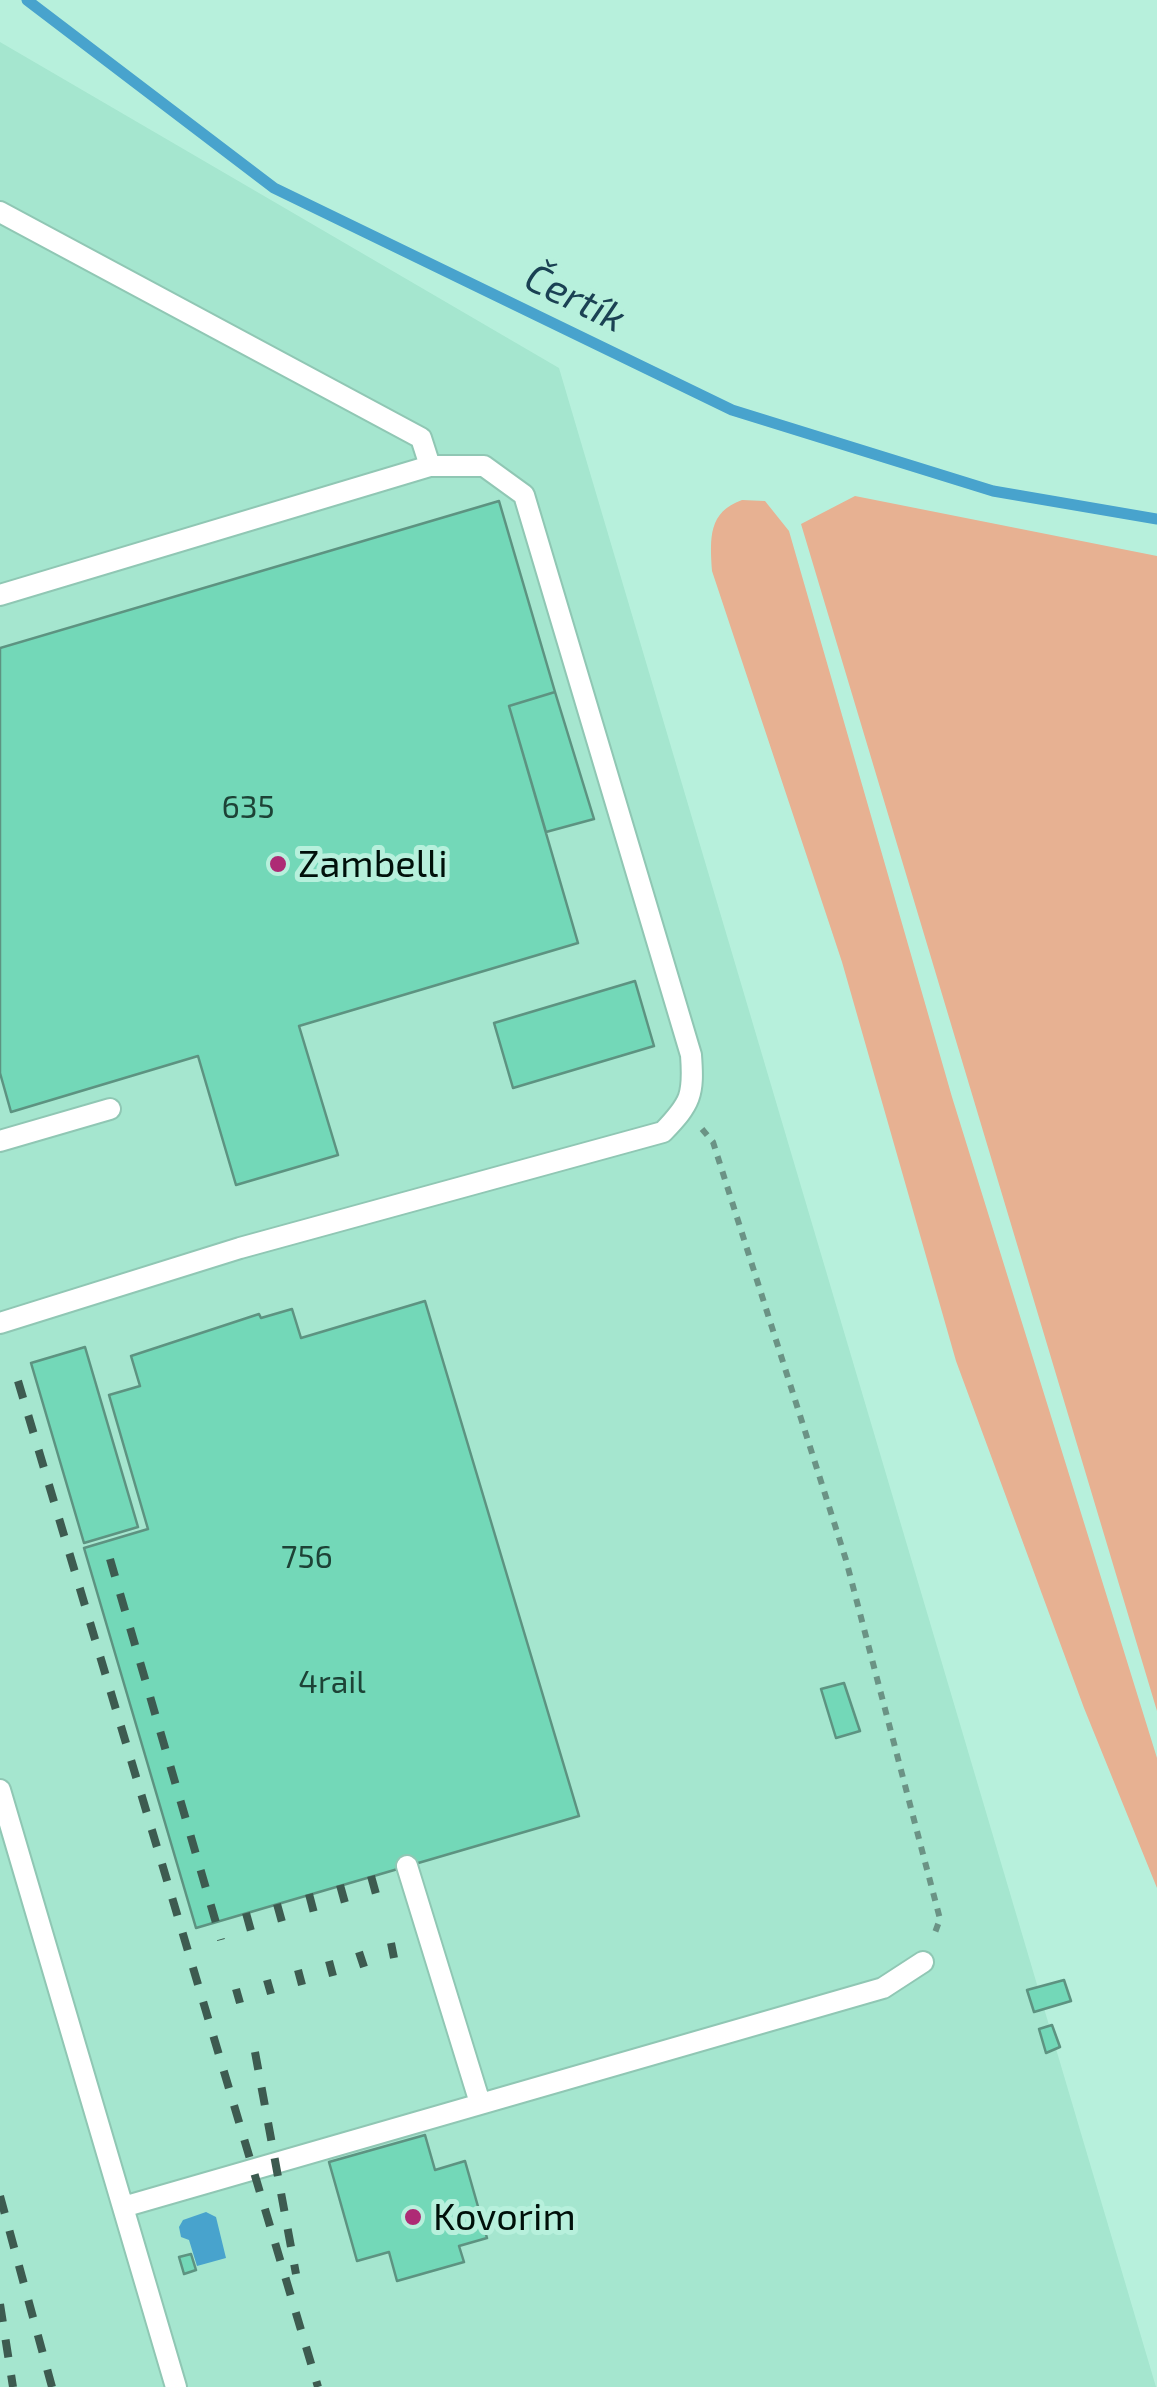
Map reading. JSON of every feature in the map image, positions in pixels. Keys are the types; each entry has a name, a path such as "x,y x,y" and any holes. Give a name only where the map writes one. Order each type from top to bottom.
{"lane":[{"path":"0,212 421,438 430,466"},
{"path":"0,595 430,466 484,466 524,495 691,1054 694,1088 684,1109 663,1132 240,1248 0,1323"},
{"path":"0,1140 110,1109"},
{"path":"0,1790 176,2387"},
{"path":"407,1866 480,2103"},
{"path":"123,2207 882,1988 923,1962"}],"path":[{"path":"684,1109 713,1142 846,1560 940,1919 923,1962"}],"shaded area":[{"path":"0,42 559,368 1156,2387 0,2387"},
{"path":"855,496 1157,556 1157,1711 801,524"},
{"path":"742,500 765,501 789,531 952,1097 1157,1758 1157,1888 1084,1708 956,1361 842,962 712,571 712,537 717,519"}],"water":[{"path":"206,2212 216,2217 226,2258 197,2266 189,2240 181,2237 179,2227 183,2220"}],"building":[{"name":"Zambelli","path":"499,501 555,692 509,706 578,943 299,1026 338,1155 236,1185 198,1056 11,1112 0,1073 0,648"},
{"path":"555,692 594,819 546,832 509,706"},
{"path":"635,981 654,1046 513,1088 494,1023"},
{"path":"425,1301 579,1816 196,1928 84,1548 148,1529 109,1395 140,1386 131,1356 259,1314 261,1318 292,1309 301,1338"},
{"path":"85,1347 138,1527 84,1543 31,1363"},
{"path":"844,1683 860,1731 836,1738 821,1689"},
{"path":"1064,1980 1071,2001 1034,2012 1027,1990"},
{"path":"1052,2025 1060,2047 1046,2053 1039,2029"},
{"name":"Kovorim","path":"425,2135 435,2170 465,2161 487,2238 459,2246 464,2262 397,2281 389,2252 357,2261 329,2162"},
{"path":"191,2254 196,2270 184,2274 179,2257"}],"waterway":[{"name":"Čertík","path":"27,0 274,188 732,410 993,491 1157,519"}],"railway":[{"path":"18,1381 318,2387"},
{"path":"110,1559 221,1940"},
{"path":"371,1876 376,1894"},
{"path":"340,1885 345,1903"},
{"path":"309,1894 314,1913"},
{"path":"277,1904 282,1922"},
{"path":"246,1913 251,1931"},
{"path":"391,1943 394,1958"},
{"path":"359,1952 364,1967"},
{"path":"329,1961 333,1976"},
{"path":"298,1970 302,1985"},
{"path":"267,1980 271,1994"},
{"path":"236,1989 240,2003"},
{"path":"255,2052 296,2274"},
{"path":"0,2196 52,2387"},
{"path":"0,2304 13,2387"}],"place":[{"name":"Zambelli","path":"278,864"},
{"name":"Kovorim","path":"413,2217"}]}
